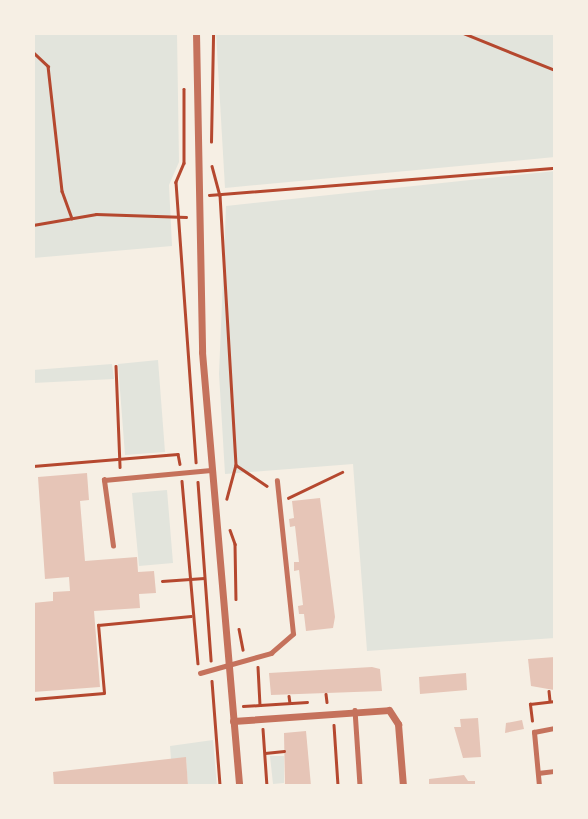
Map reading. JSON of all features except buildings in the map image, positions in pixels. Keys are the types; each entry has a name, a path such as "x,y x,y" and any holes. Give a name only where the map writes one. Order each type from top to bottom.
{"street":[{"path":"196,33 197,196 212,470 220,513 239,786"},
{"path":"233,720 383,709 395,718 403,786"}],"lane":[{"path":"113,546 104,480 212,470"},
{"path":"200,673 229,668 257,658 287,643 293,634 276,481"},
{"path":"355,709 360,786"},
{"path":"539,786 534,732 555,729"},
{"path":"538,773 555,771"}],"path":[{"path":"211,150 213,33"},
{"path":"463,33 555,70"},
{"path":"33,52 48,66 62,191 72,218"},
{"path":"184,163 197,167 211,163 220,195 236,465 220,513 235,544 234,610"},
{"path":"197,196 555,168"},
{"path":"33,225 96,214 198,217"},
{"path":"116,366 121,478"},
{"path":"33,466 178,454 191,616 200,673"},
{"path":"236,465 278,494"},
{"path":"279,503 342,472"},
{"path":"200,517 220,513"},
{"path":"162,581 205,578"},
{"path":"33,699 104,693 98,625 191,616"},
{"path":"237,621 244,656 256,651 260,705 335,701"},
{"path":"534,732 530,704 553,701 549,692 555,692"},
{"path":"326,694 327,702"},
{"path":"213,695 220,786"},
{"path":"289,696 290,703"},
{"path":"333,712 338,786"},
{"path":"265,752 284,751"}],"shaded area":[{"path":"33,33 177,33 179,162 169,185 172,246 33,258"},
{"path":"216,33 555,33 555,157 225,188"},
{"path":"555,171 555,638 367,651 353,464 225,474 219,374 226,206"},
{"path":"158,360 165,452 125,455 118,364"},
{"path":"112,364 114,379 33,383 33,370"},
{"path":"167,490 173,563 139,566 132,493"},
{"path":"213,740 217,786 188,786 186,758 171,759 170,746"},
{"path":"270,756 284,756 284,783 273,784"}]}
